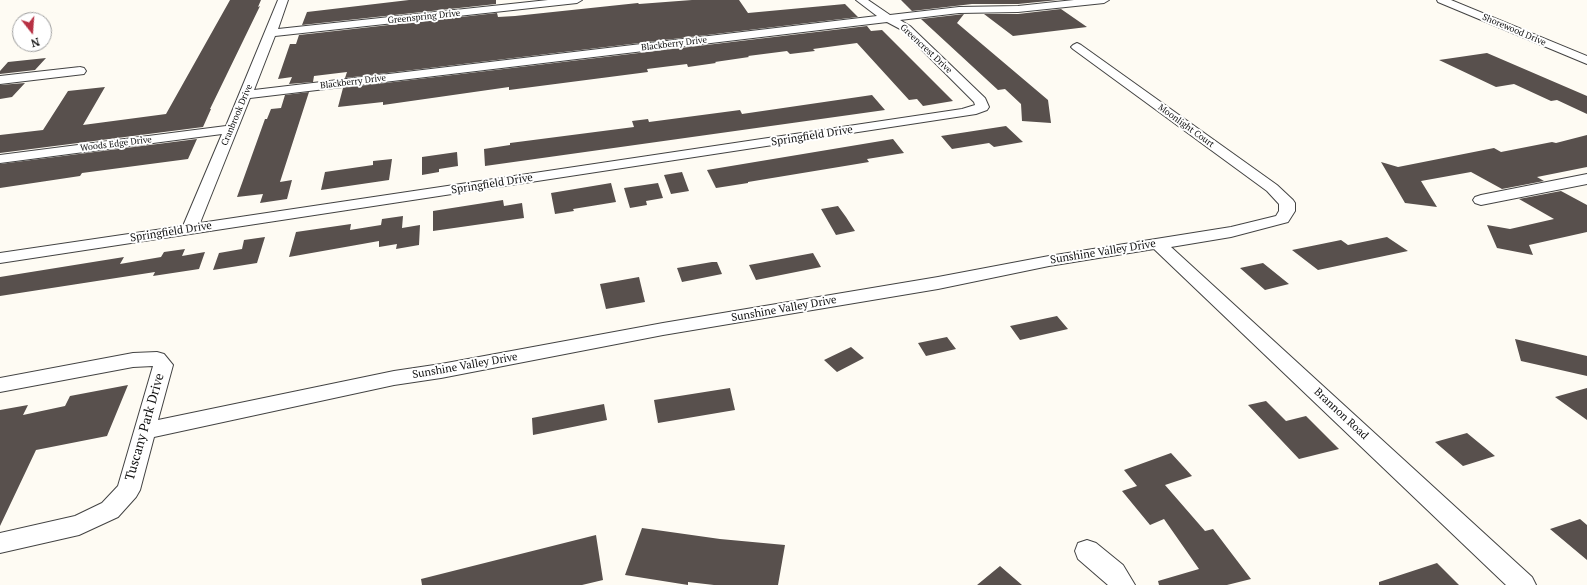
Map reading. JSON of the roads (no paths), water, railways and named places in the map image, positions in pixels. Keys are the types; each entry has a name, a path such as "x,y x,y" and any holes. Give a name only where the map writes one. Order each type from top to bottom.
{"street":[{"name":"Cranbrook Drive","path":"188,230 284,0"},
{"name":"Greenspring Drive","path":"271,33 578,0"},
{"name":"Greencrest Drive","path":"861,0 887,18 906,28 980,102 982,107"},
{"name":"Blackberry Drive","path":"245,95 959,10 1018,9 1104,0"},
{"name":"Shorewood Drive","path":"1442,0 1587,60"},
{"name":"Moonlight Court","path":"1077,47 1272,188 1287,203 1287,211"},
{"path":"0,80 80,71"},
{"name":"Springfield Drive","path":"0,258 962,113 982,107"},
{"name":"Woods Edge Drive","path":"0,159 231,129"},
{"path":"1481,200 1587,179"},
{"name":"Sunshine Valley Drive","path":"144,431 278,404 394,378 441,372 671,328 938,283 1049,261 1238,230 1282,219 1287,211"},
{"name":"Brannon Road","path":"1158,244 1523,585"},
{"name":"Tuscany Park Drive","path":"0,385 133,360 157,359 162,365 128,490 110,510 79,525 0,543"},
{"path":"1087,551 1114,573 1122,585"}]}
